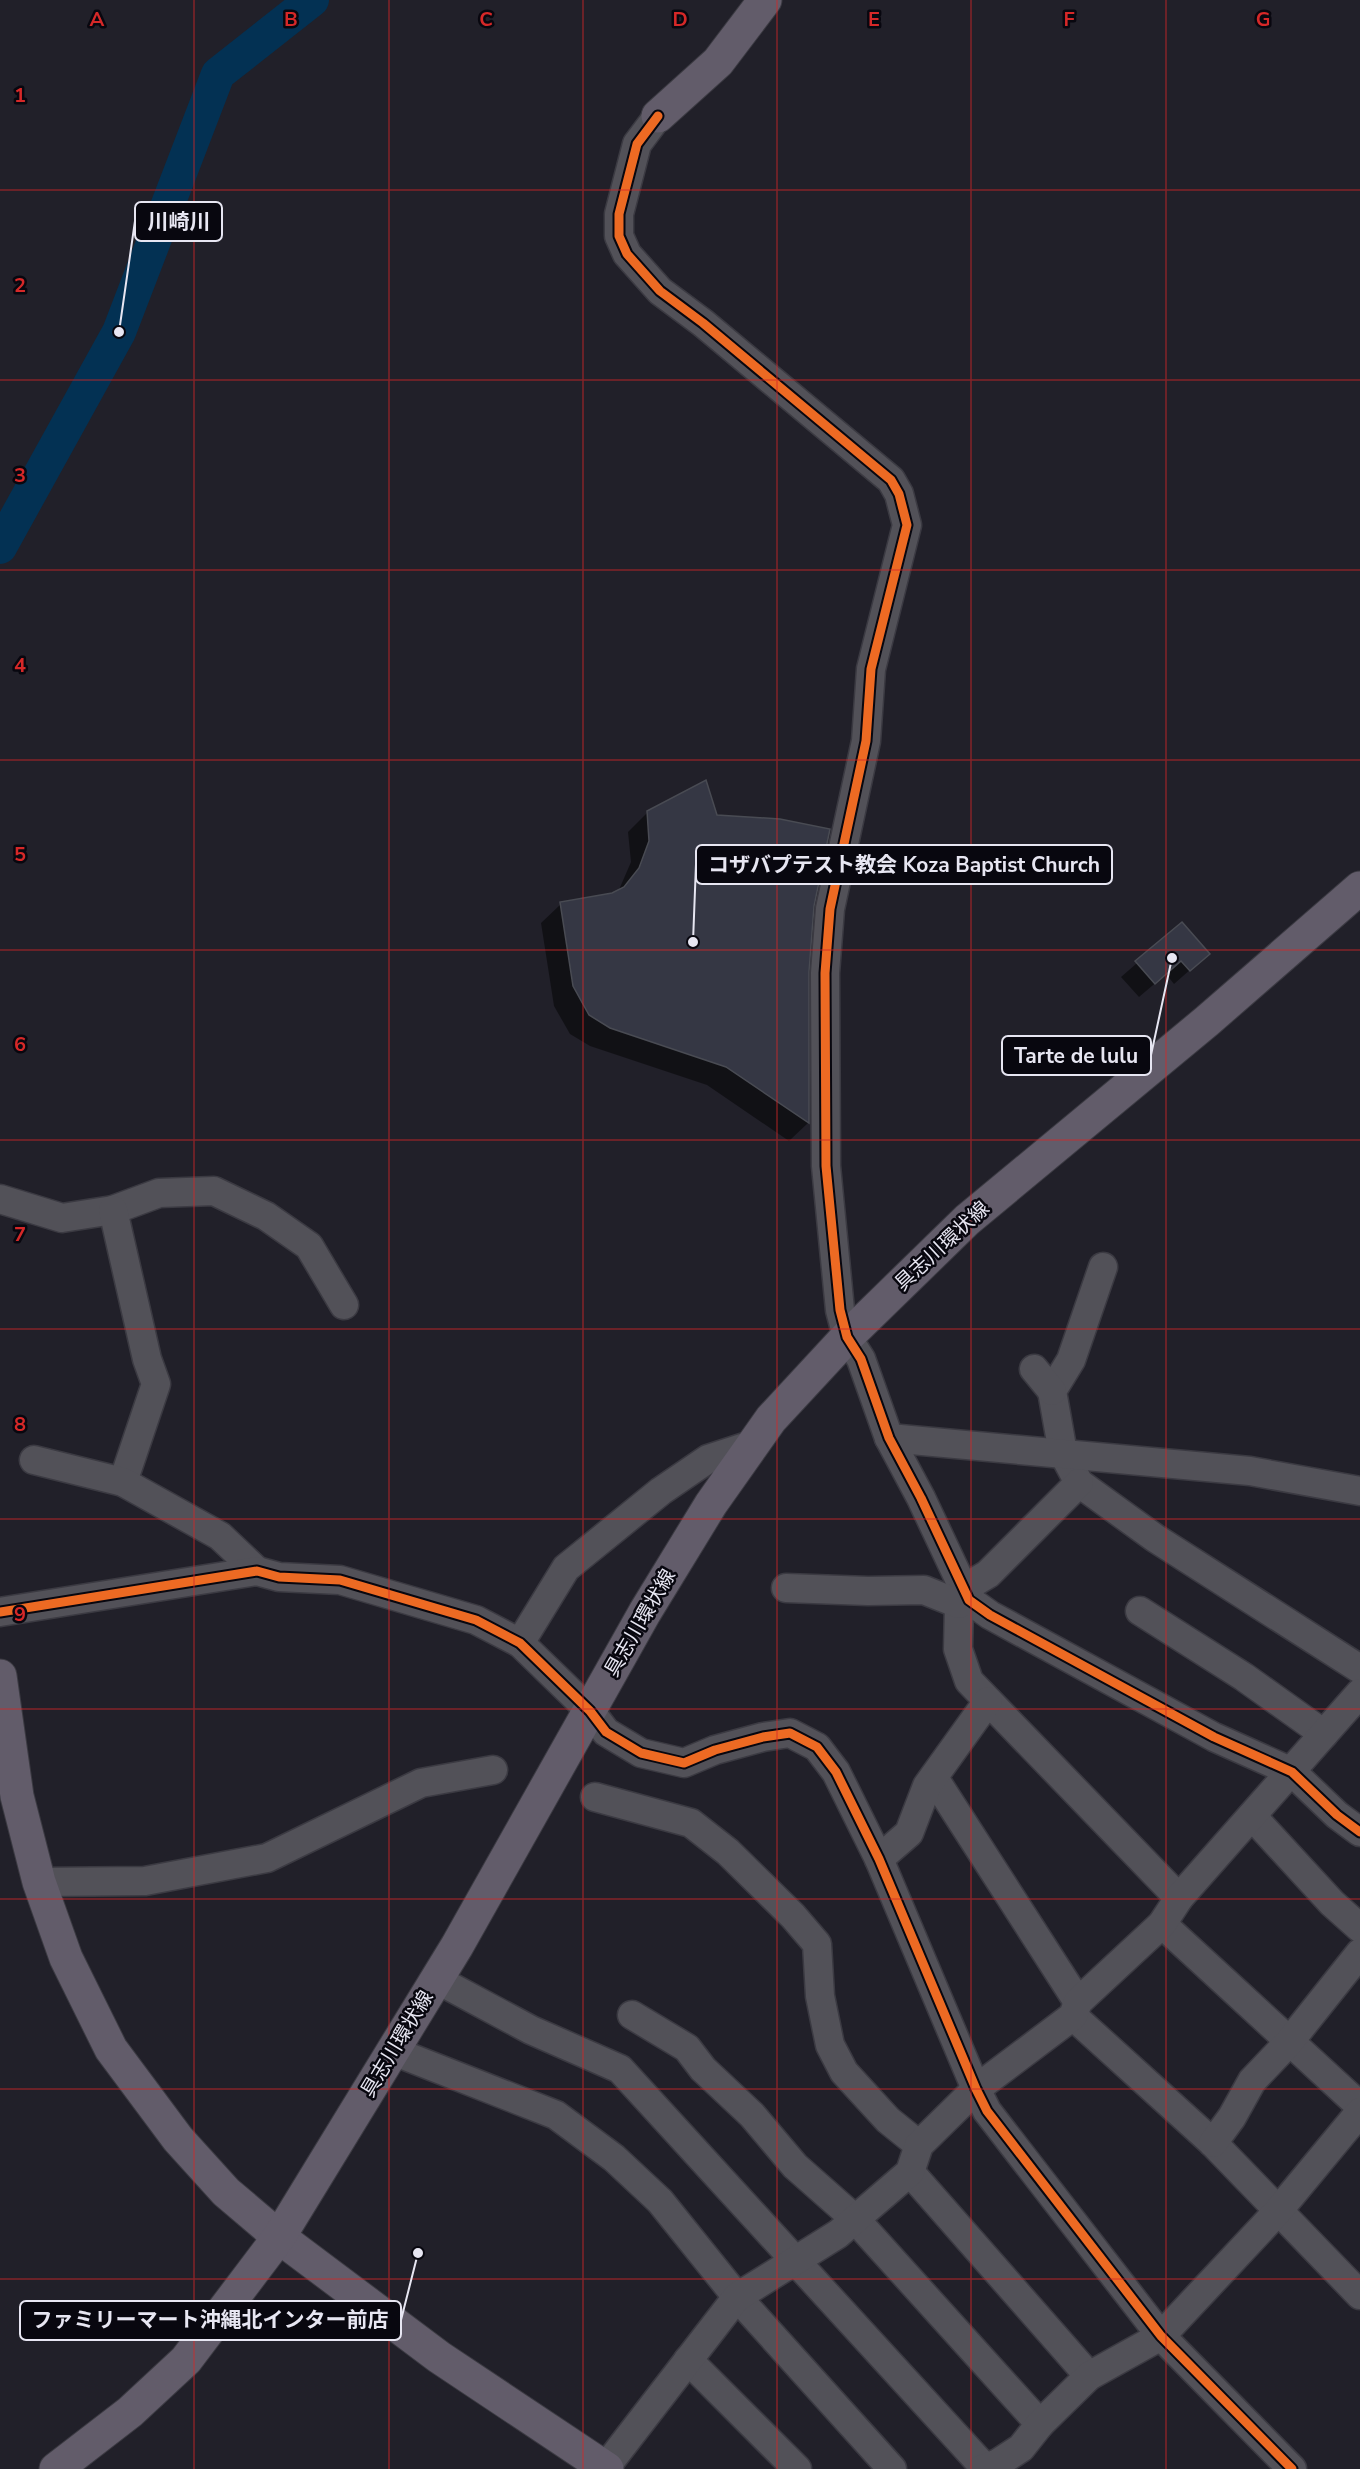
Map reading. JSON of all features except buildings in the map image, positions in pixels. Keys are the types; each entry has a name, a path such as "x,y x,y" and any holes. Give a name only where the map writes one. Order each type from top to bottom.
{"main road":[{"path":"658,116 718,62 765,0"},
{"name":"具志川環状線","path":"56,2469 130,2412 186,2360 279,2237 436,1979 645,1612 711,1504 771,1419 847,1337 968,1220 1207,1021 1360,888"},
{"path":"0,1676 17,1796 39,1882 66,1958 111,2049 186,2148 226,2192 279,2237 439,2356 606,2469"}],"street":[{"path":"658,116 637,144 619,214 619,236 627,254 660,291 703,323 891,480 899,494 907,525 871,669 866,741 830,909 826,962 826,1166 840,1310 847,1337 861,1359 889,1438 921,1498 961,1597 958,1649 969,1681 1179,1898"},
{"path":"0,1199 62,1218 113,1210 159,1193 214,1191 266,1216 309,1246 344,1305"},
{"path":"113,1210 147,1359 156,1384 123,1482"},
{"path":"1052,1391 1071,1360 1103,1267"},
{"path":"1034,1369 1052,1391 1063,1453 1078,1483 1155,1538 1360,1669"},
{"path":"889,1438 1250,1471 1360,1491"},
{"path":"520,1643 566,1568 660,1491 708,1459 754,1444"},
{"path":"34,1460 123,1482 220,1536 257,1572"},
{"path":"961,1597 1078,1483"},
{"path":"0,1612 257,1572 279,1577 340,1580 476,1620 520,1643 590,1711 606,1732 641,1753 684,1763 715,1750 763,1737 790,1733 817,1747 836,1772 879,1859 987,2111 1161,2336 1292,2469"},
{"path":"786,1588 868,1591 924,1590 969,1600 990,1616 1214,1737 1292,1772 1337,1815 1360,1832"},
{"path":"1140,1611 1244,1677 1324,1734"},
{"path":"606,2469 737,2297 838,2234 910,2172 919,2145 976,2089 1075,2009 1162,1924 1179,1898 1360,1693"},
{"path":"879,1859 909,1833 927,1786 988,1701"},
{"path":"39,1882 145,1881 267,1858 421,1783 493,1770"},
{"path":"934,1778 1075,2009 1213,2143 1360,2295"},
{"path":"596,1797 691,1823 728,1852 793,1916 817,1944 820,1996 830,2045 844,2072 888,2120 919,2145"},
{"path":"1252,1816 1324,1895 1360,1928"},
{"path":"1162,1924 1360,2106"},
{"path":"1213,2143 1232,2117 1252,2081 1290,2041 1360,1953"},
{"path":"436,1979 531,2030 620,2069 983,2468 998,2463 1021,2448 1040,2424 1089,2376 1161,2336 1278,2211 1360,2112"},
{"path":"632,2015 687,2048 703,2069 752,2115 795,2166 855,2219 1040,2424"},
{"path":"393,2051 556,2115 614,2158 660,2201 737,2297 892,2469"},
{"path":"910,2172 1089,2376"},
{"path":"688,2360 797,2469"}],"waterway":[{"path":"0,547 119,332 218,74 312,0"}],"cycle path":[{"path":"658,116 637,144 619,214 619,236 627,254 660,291 703,323 891,480 899,494 907,525 871,669 866,741 830,909 825,973 826,1166 840,1310 847,1337 861,1359 889,1438 921,1498 969,1600 990,1615 1214,1737 1292,1772 1337,1815 1360,1832"},
{"path":"0,1612 257,1571 279,1577 340,1580 476,1620 520,1643 590,1711 606,1732 641,1753 684,1763 715,1750 763,1737 790,1733 817,1747 836,1772 879,1859 987,2111 1161,2336 1292,2469"}],"place":[{"name":"川崎川","path":"119,332"},
{"name":"コザバプテスト教会 Koza Baptist Church","path":"693,942"},
{"name":"Tarte de lulu","path":"1172,958"},
{"name":"ファミリーマート沖縄北インター前店","path":"418,2253"}]}
